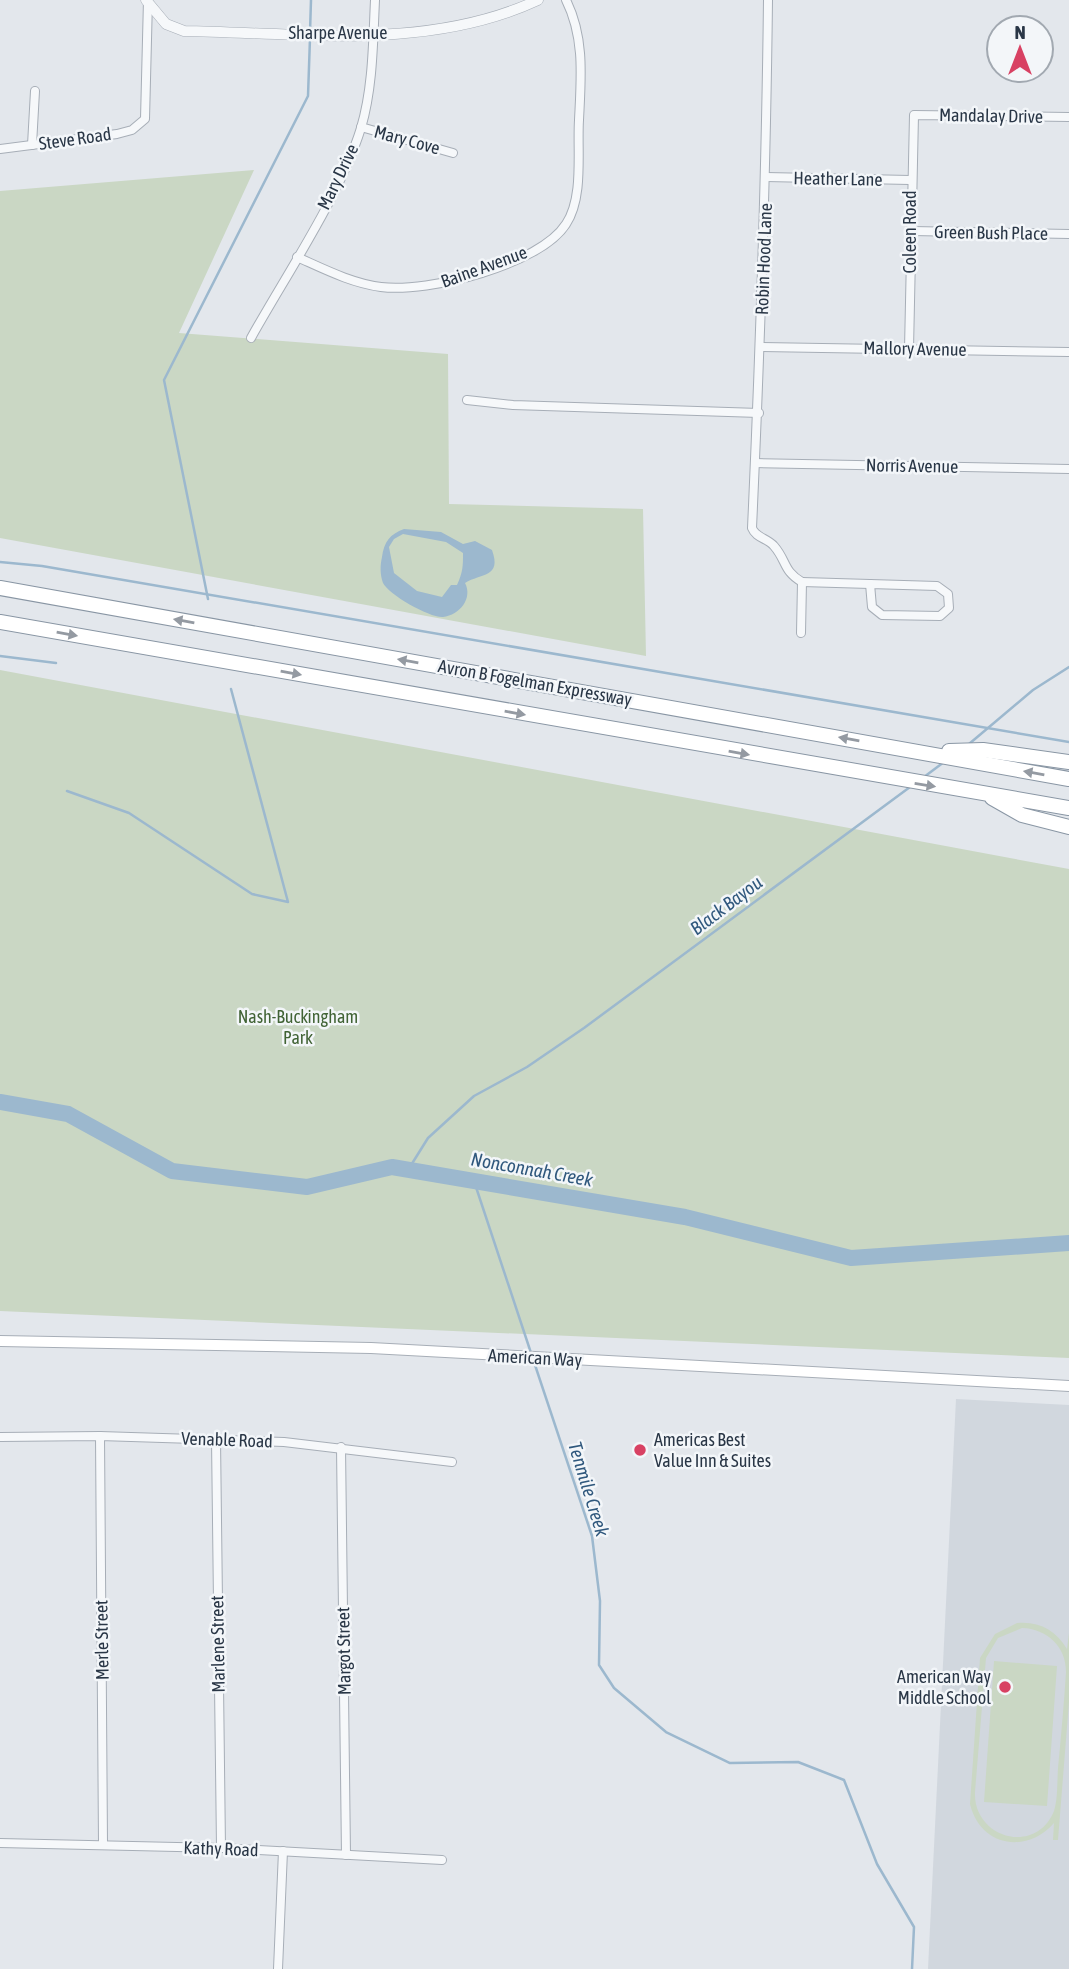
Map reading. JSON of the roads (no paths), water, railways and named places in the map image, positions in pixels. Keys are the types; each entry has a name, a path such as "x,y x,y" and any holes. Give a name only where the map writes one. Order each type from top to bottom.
{"highway":[{"name":"Avron B Fogelman Expressway","path":"0,588 1069,779"},
{"name":"Avron B Fogelman Expressway","path":"0,622 881,778 1069,808"},
{"path":"916,751 984,750 1069,762"},
{"path":"984,794 1022,815 1069,827"}],"main road":[{"name":"American Way","path":"0,1341 272,1345 1069,1386"}],"street":[{"name":"Mary Drive","path":"251,338 345,170 361,127 369,89 374,0"},
{"name":"Sharpe Avenue","path":"147,1 166,24 184,31 373,34 427,32 467,26 511,13 538,0"},
{"name":"Baine Avenue","path":"297,257 349,280 382,287 425,287 456,281 512,261 549,241 566,224 575,201 581,63 574,16 566,0"},
{"name":"Robin Hood Lane","path":"768,0 759,414 752,518 754,534 771,543 789,574 802,582"},
{"name":"Steve Road","path":"0,149 117,134 132,130 145,119 147,1"},
{"path":"32,145 35,91"},
{"name":"Mandalay Drive","path":"914,115 1069,117"},
{"name":"Coleen Road","path":"909,349 912,231 910,180 914,115"},
{"name":"Mary Cove","path":"361,127 453,152"},
{"name":"Heather Lane","path":"766,177 910,180"},
{"name":"Green Bush Place","path":"912,231 1069,234"},
{"name":"Mallory Avenue","path":"761,347 1069,352"},
{"path":"467,400 513,405 759,414"},
{"name":"Norris Avenue","path":"755,463 1069,469"},
{"path":"801,634 802,582 870,584 937,586 948,594 949,608 940,616 882,615 872,607 870,584"},
{"name":"Merle Street","path":"100,1436 103,1844"},
{"name":"Venable Road","path":"0,1437 216,1439 341,1447 452,1462"},
{"name":"Marlene Street","path":"216,1439 221,1848"},
{"name":"Margot Street","path":"341,1447 346,1854"},
{"name":"Kathy Road","path":"0,1843 221,1848 442,1860"},
{"path":"278,1969 283,1851"}],"water":[{"path":"404,529 441,532 463,544 475,541 492,550 494,566 488,573 465,583 466,600 455,613 443,617 429,614 401,599 383,583 381,567 384,547 388,539","holes":["403,534 446,542 463,553 463,565 457,585 451,585 442,597 417,591 394,573 389,547 394,539"]}],"waterway":[{"path":"310,32 311,0"},
{"path":"208,599 164,380 308,96 310,38"},
{"path":"0,562 42,566 1069,742"},
{"path":"0,656 56,663"},
{"name":"Black Bayou","path":"969,744 1033,690 1069,667"},
{"path":"67,791 129,813 252,894 288,902 231,689"},
{"name":"Black Bayou","path":"924,777 944,762"},
{"name":"Black Bayou","path":"408,1170 428,1138 474,1096 527,1067 584,1028 910,787"},
{"name":"Nonconnah Creek","path":"0,1102 68,1114 172,1171 307,1187 392,1167 685,1217 851,1258 1069,1243"},
{"name":"Tenmile Creek","path":"474,1181 531,1353"},
{"name":"Tenmile Creek","path":"533,1359 592,1536 600,1601 599,1665 614,1688 666,1732 730,1763 798,1762 844,1780 877,1864 914,1927 912,1969"}],"place":[{"name":"Americas Best Value Inn & Suites","path":"640,1450"},
{"name":"American Way Middle School","path":"1005,1687"}],"park label":[{"name":"Nash-Buckingham Park","path":"298,1027"}]}
